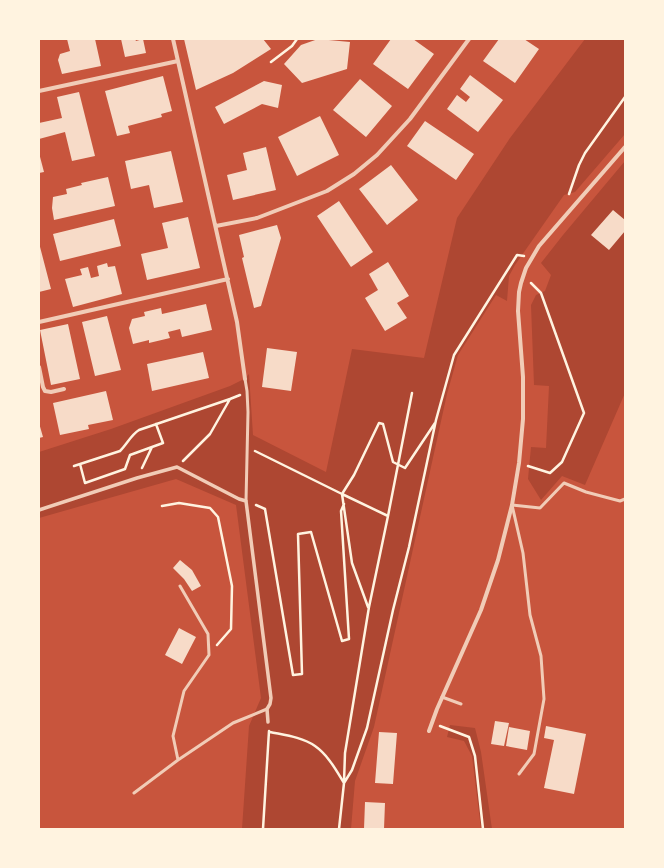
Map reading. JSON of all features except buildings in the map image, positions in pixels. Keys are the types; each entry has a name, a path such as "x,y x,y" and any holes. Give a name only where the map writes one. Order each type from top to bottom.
{"street":[{"path":"173,39 237,322 244,380"},
{"path":"216,226 257,218 327,191 354,174 377,155 410,119 469,39"},
{"path":"39,91 178,61"},
{"path":"429,731 431,723 485,597 498,560 512,505 523,434 524,404 518,300 523,276 532,257 553,229 625,147"},
{"path":"39,322 228,279"},
{"path":"39,367 43,387 46,391 51,392 64,389"},
{"path":"39,510 137,478 177,467 246,501 270,685 271,698 267,709 268,722"}],"lane":[{"path":"244,380 247,391 246,501"},
{"path":"519,774 534,754 544,699 541,656 532,626 523,553 512,505 540,508 564,482 586,492 620,501 625,499"},
{"path":"178,760 173,736 184,691 209,655 208,634 180,586"},
{"path":"442,697 460,704"},
{"path":"134,794 178,760 233,723 267,709"}],"path":[{"path":"271,62 292,46 297,39"},
{"path":"569,194 579,165 585,153 625,97"},
{"path":"344,783 352,770 368,728 436,420 454,355 517,255 532,257"},
{"path":"519,463 550,473 562,462 584,413 541,293 523,276"},
{"path":"74,466 120,450 125,446 133,433 139,430 230,399 247,391"},
{"path":"339,829 344,783 345,753 369,607 412,393"},
{"path":"177,467 210,434 230,399"},
{"path":"369,607 352,563 342,494 354,475 379,423 383,424 393,462 405,468 436,420"},
{"path":"80,464 85,482 125,469 130,455 163,443 156,424"},
{"path":"137,478 152,447"},
{"path":"247,449 388,516"},
{"path":"246,501 265,508 293,675 302,674 298,534 311,532 342,641 349,639 341,511 344,504"},
{"path":"162,506 180,503 210,508 218,517 232,586 231,629 209,655"},
{"path":"263,829 270,732 268,722"},
{"path":"431,723 468,737 474,756 483,829"},
{"path":"270,732 299,738 315,746 332,764 344,783"}],"shaded area":[{"path":"585,39 625,39 625,134 575,192 564,195 515,265 509,276 507,301 496,295 458,355 447,394 374,727 355,781 351,829 242,829 249,726 261,698 236,505 176,479 39,518 39,452 111,429 230,386 244,379 249,374 253,435 326,472 352,349 424,358 457,218 510,138"},
{"path":"625,161 625,393 585,485 562,476 541,500 528,479 531,447 546,448 549,386 534,385 531,305 536,295 545,291 551,275 541,263"},
{"path":"450,725 475,728 481,752 492,829 481,829 472,756 464,741 447,737"}]}
